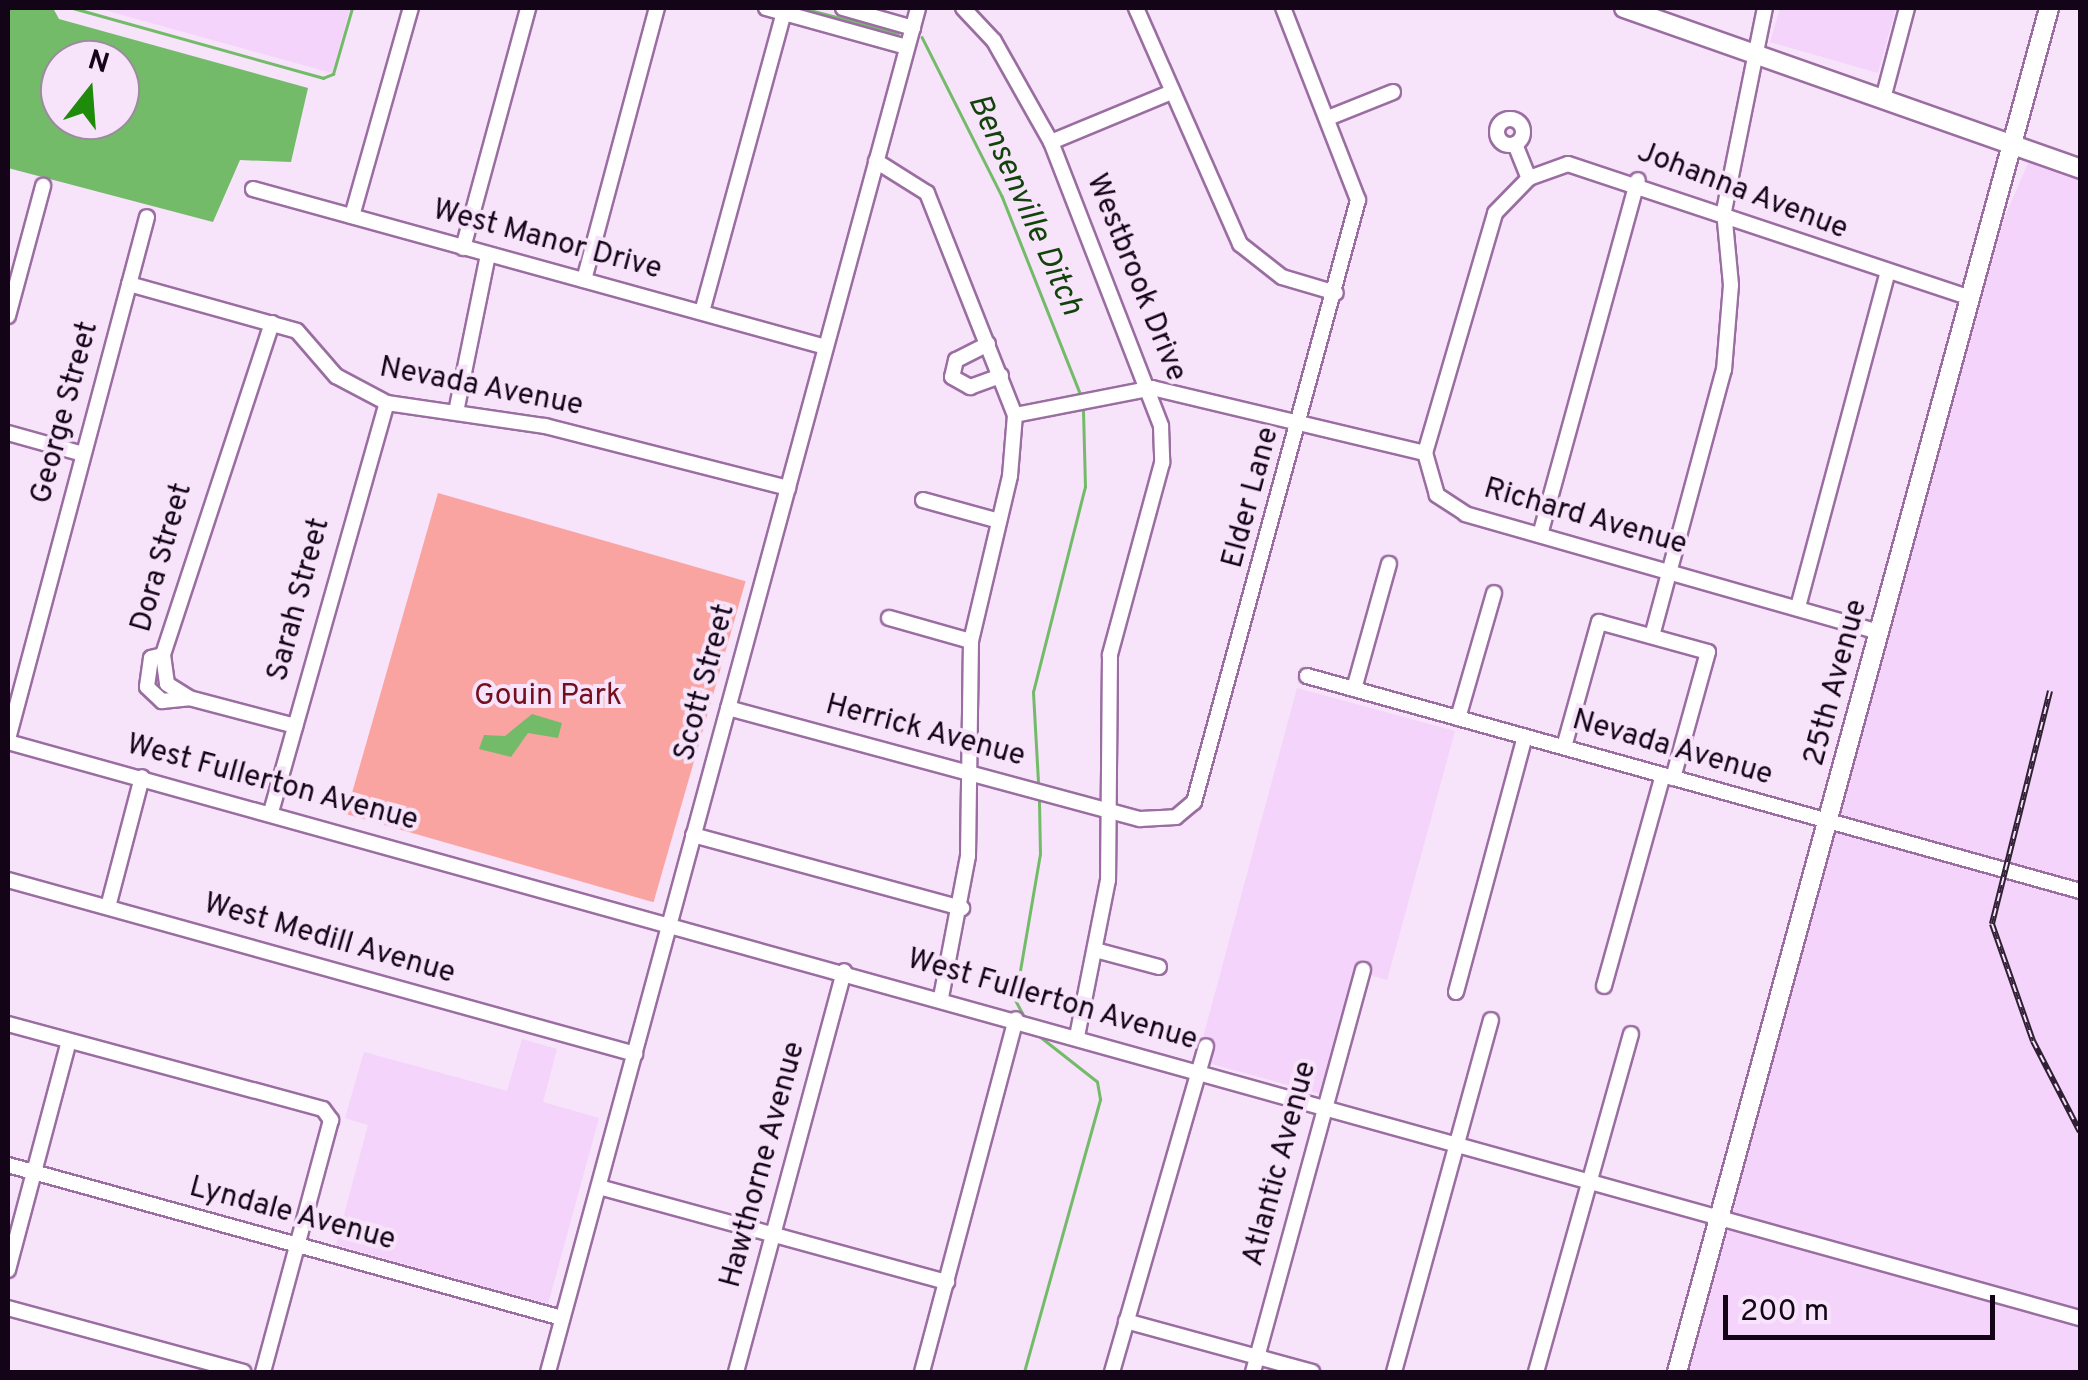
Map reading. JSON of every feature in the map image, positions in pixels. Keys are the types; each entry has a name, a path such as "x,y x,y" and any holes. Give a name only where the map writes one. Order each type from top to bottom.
{"main road":[{"path":"1624,8 2012,140 2080,169"},
{"name":"25th Avenue","path":"1676,1372 2049,8"}],"street":[{"path":"352,216 411,8"},
{"path":"463,248 528,8"},
{"path":"584,280 657,8"},
{"path":"766,8 908,47"},
{"path":"843,8 913,28"},
{"name":"Scott Street","path":"548,1372 918,8"},
{"name":"Westbrook Drive","path":"963,8 994,41 1051,142 1152,388 1162,463 1110,654 1108,810 1099,951 1077,1036"},
{"path":"1136,8 1240,244 1282,277 1336,293"},
{"name":"Elder Lane","path":"1108,810 1165,820 1198,796 1358,200 1283,8"},
{"path":"1652,636 1724,370 1724,211 1753,52 1765,8"},
{"path":"1884,95 1907,8"},
{"path":"702,312 784,10"},
{"path":"1051,142 1172,92"},
{"path":"1328,118 1393,92"},
{"path":"1015,414 1152,388 1426,452 1485,234 1529,178 1515,144"},
{"path":"876,161 927,193 1015,414 998,521 971,641 962,908 941,998"},
{"name":"Johanna Avenue","path":"1529,178 1568,164 1638,180 1887,274 1970,298"},
{"path":"1540,535 1638,180"},
{"path":"8,316 43,186"},
{"name":"West Manor Drive","path":"253,189 826,348"},
{"name":"George Street","path":"8,741 146,217"},
{"path":"456,412 488,255"},
{"path":"1798,607 1887,274"},
{"name":"Nevada Avenue","path":"129,284 297,331 352,387 387,402 456,412 788,488"},
{"name":"Dora Street","path":"272,323 163,655 167,684 189,698 295,726"},
{"path":"988,344 956,360 952,377 970,387 1000,376"},
{"name":"Sarah Street","path":"271,812 387,402"},
{"path":"8,432 84,454"},
{"name":"Richard Avenue","path":"1426,452 1437,495 1540,535 1879,632"},
{"path":"923,500 998,521"},
{"path":"1354,689 1389,564"},
{"path":"1458,718 1494,593"},
{"path":"889,618 971,641"},
{"path":"1564,748 1598,622 1708,652 1604,986"},
{"name":"Nevada Avenue","path":"1307,676 2080,892"},
{"name":"Herrick Avenue","path":"728,708 1108,810"},
{"path":"1456,992 1525,736"},
{"name":"West Fullerton Avenue","path":"8,741 670,922 2080,1318"},
{"path":"108,908 142,777"},
{"path":"694,835 962,908"},
{"name":"West Medill Avenue","path":"8,880 636,1054"},
{"path":"1099,951 1160,967"},
{"name":"Atlantic Avenue","path":"1255,1365 1363,970"},
{"name":"Hawthorne Avenue","path":"736,1372 844,971"},
{"path":"922,1372 1017,1019"},
{"path":"1394,1372 1491,1020"},
{"path":"8,1024 323,1109 331,1120 263,1372"},
{"path":"1536,1372 1631,1034"},
{"path":"8,1270 68,1041"},
{"path":"1112,1372 1195,1069 1206,1046"},
{"name":"Lyndale Avenue","path":"8,1165 562,1318"},
{"path":"599,1186 947,1282"},
{"path":"8,1308 243,1372"},
{"path":"1126,1321 1255,1365 1312,1372"}],"shaded area":[{"path":"8,8 53,8 59,19 135,40 40,40 40,140 140,140 140,41 308,88 291,162 240,160 213,222 8,168"},
{"path":"97,8 350,8 332,73"},
{"path":"1780,8 1896,8 1878,73 1770,42"},
{"path":"2029,161 2080,181 2080,1372 1688,1372 2003,221"},
{"path":"1297,688 1455,731 1387,980 1369,975 1336,1098 1197,1060"},
{"path":"532,714 562,723 558,738 528,733 511,757 479,749 484,735 505,736"},
{"path":"522,1039 557,1049 543,1102 599,1118 548,1304 336,1245 368,1125 345,1118 364,1052 507,1091"}],"green space":[{"name":"Gouin Park","path":"438,493 746,581 654,902 346,814"}],"waterway":[{"name":"Bensenville Ditch","path":"73,8 323,78 333,74 352,8"},
{"name":"Bensenville Ditch","path":"802,8 898,33"},
{"name":"Bensenville Ditch","path":"922,37 1002,196 1080,393"},
{"name":"Bensenville Ditch","path":"1038,782 1033,692 1085,487 1083,410"},
{"path":"1025,1019 1015,1000 1040,854 1039,801"},
{"path":"1024,1372 1100,1099 1097,1082 1036,1034"}],"railway":[{"path":"2050,691 1992,924 2033,1041 2080,1132"}]}
